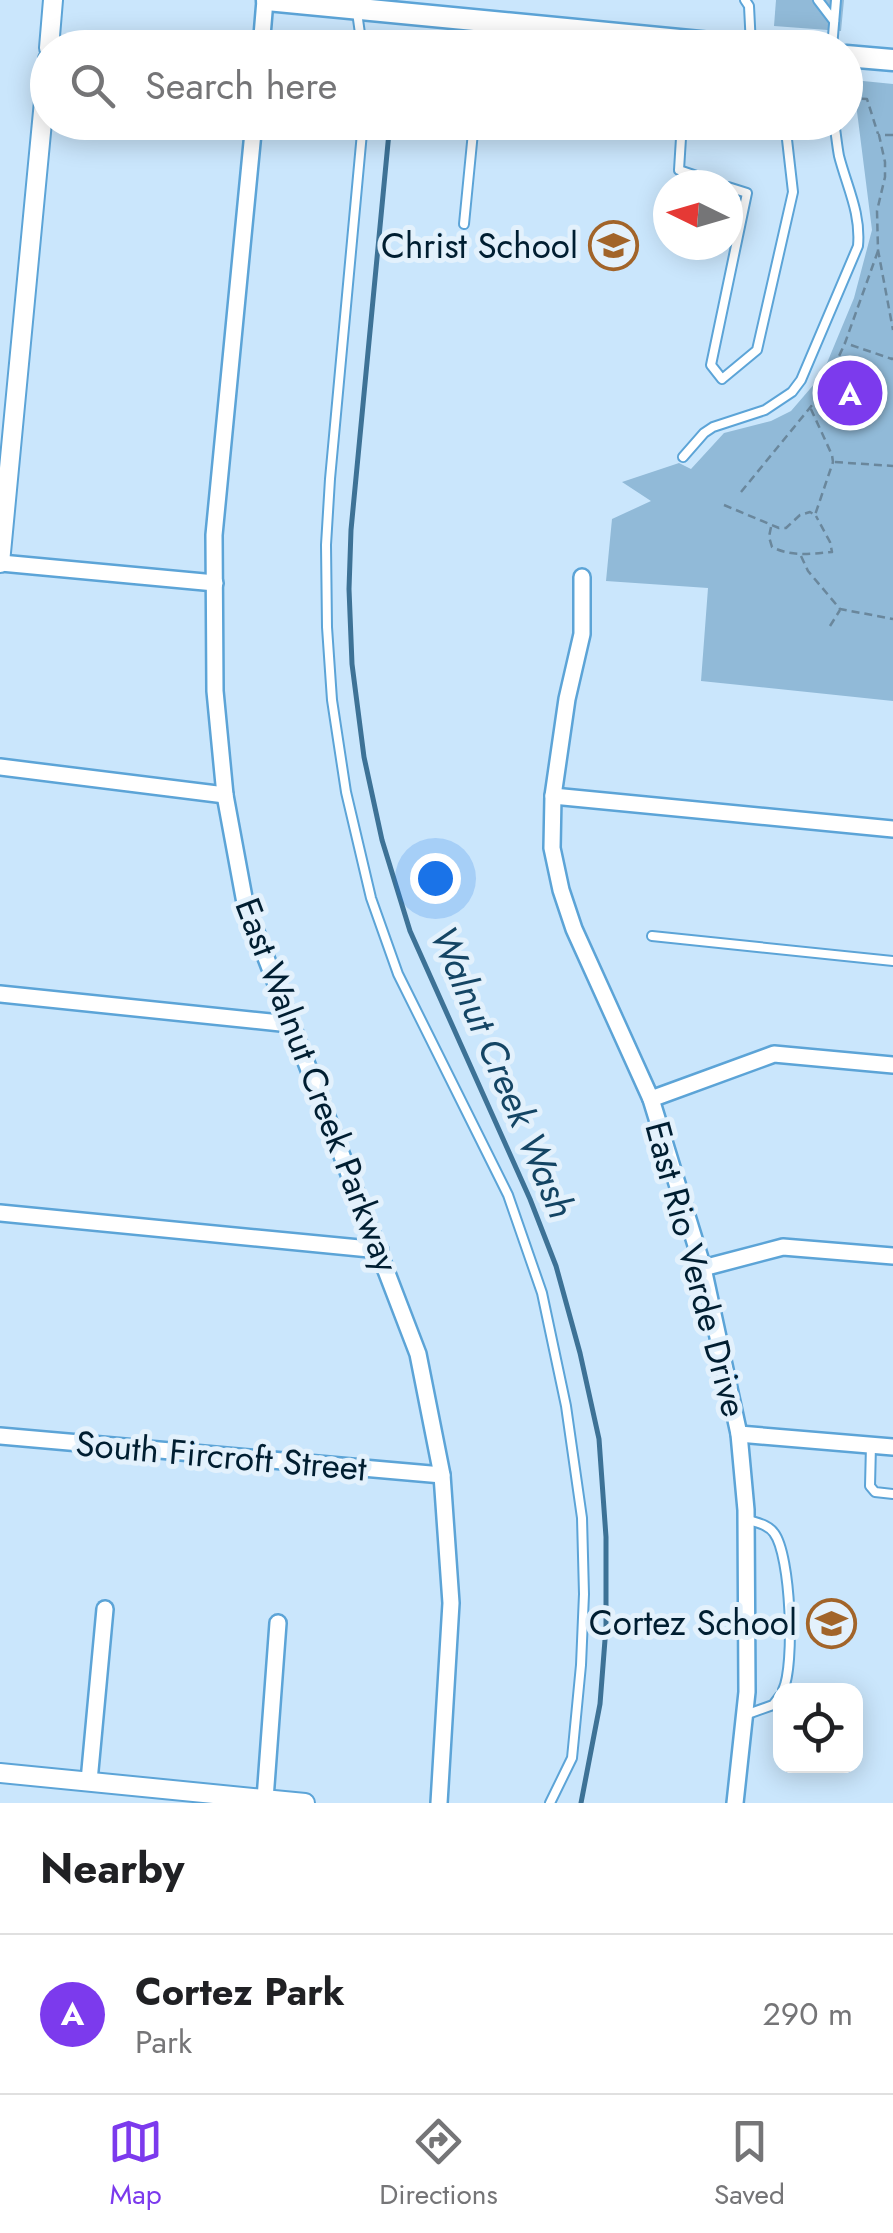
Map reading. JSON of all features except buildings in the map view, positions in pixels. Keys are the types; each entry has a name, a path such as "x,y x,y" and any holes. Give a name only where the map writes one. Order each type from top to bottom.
{"main road":[{"path":"266,0 356,9 451,9 504,23 560,30"},
{"path":"863,57 893,60"}],"street":[{"path":"50,30 53,0"},
{"path":"263,30 266,0"},
{"path":"40,140 0,563 215,584"},
{"name":"East Walnut Creek Parkway","path":"252,140 214,535 215,692 225,795 244,902 418,1354 442,1475 450,1603 438,1803"},
{"name":"East Rio Verde Drive","path":"582,576 582,634 566,699 553,796 552,848 574,929 651,1098 704,1268 739,1434 746,1519 747,1692 735,1803"},
{"path":"0,767 225,795"},
{"path":"553,796 893,829"},
{"path":"0,994 290,1024"},
{"path":"651,1098 774,1054 893,1066"},
{"path":"0,1212 380,1250"},
{"path":"704,1268 783,1246 893,1256"},
{"path":"739,1434 893,1447"},
{"name":"South Fircroft Street","path":"0,1436 442,1475"},
{"path":"90,1782 105,1609"},
{"path":"265,1799 278,1624"},
{"path":"0,1772 305,1803"}],"lane":[{"path":"744,0 749,6 750,30"},
{"path":"818,0 834,21"},
{"path":"833,30 836,0"},
{"path":"356,9 359,30"},
{"path":"503,30 504,23"},
{"path":"360,140 326,545 332,700 346,792 371,898 398,974 508,1194 542,1293 566,1406 582,1518 584,1594 572,1758 550,1803"},
{"path":"464,224 472,140"},
{"path":"679,170 681,140"},
{"path":"733,260 711,366 722,378 757,350 793,192 787,140"},
{"path":"683,457 713,427 765,410 792,392 801,380 858,246 860,230 836,140"},
{"path":"652,936 893,961"},
{"path":"871,1445 870,1486 875,1492 893,1494"},
{"path":"746,1519 770,1528 782,1548 787,1574 787,1683"},
{"path":"745,1715 773,1704"}],"path":[{"path":"863,99 867,99 885,162 878,211 878,250 893,330"},
{"path":"879,135 893,135"},
{"path":"741,492 822,393 845,343 878,250"},
{"path":"845,343 893,358"},
{"path":"810,408 833,462 815,515"},
{"path":"833,462 893,466"},
{"path":"724,505 786,528 800,515 810,512 830,542 832,552 784,553 772,547 768,538 771,524"},
{"path":"800,554 808,571 840,609 893,619"},
{"path":"830,626 840,609"}],"shaded area":[{"path":"776,0 844,0 841,30 774,26"},
{"path":"863,81 893,84 893,701 701,681 708,588 606,581 612,519 651,501 622,482 679,463 691,469 724,433 771,421 791,411 822,375 854,298 872,230 861,140"}],"waterway":[{"name":"Walnut Creek Wash","path":"388,140 351,530 352,664 364,757 382,840 410,931 556,1266 599,1439 606,1537 606,1627 600,1704 581,1803"}],"place":[{"name":"Christ School","path":"613,246"},
{"name":"Cortez Park","path":"850,393"},
{"name":"Cortez School","path":"832,1623"}]}
